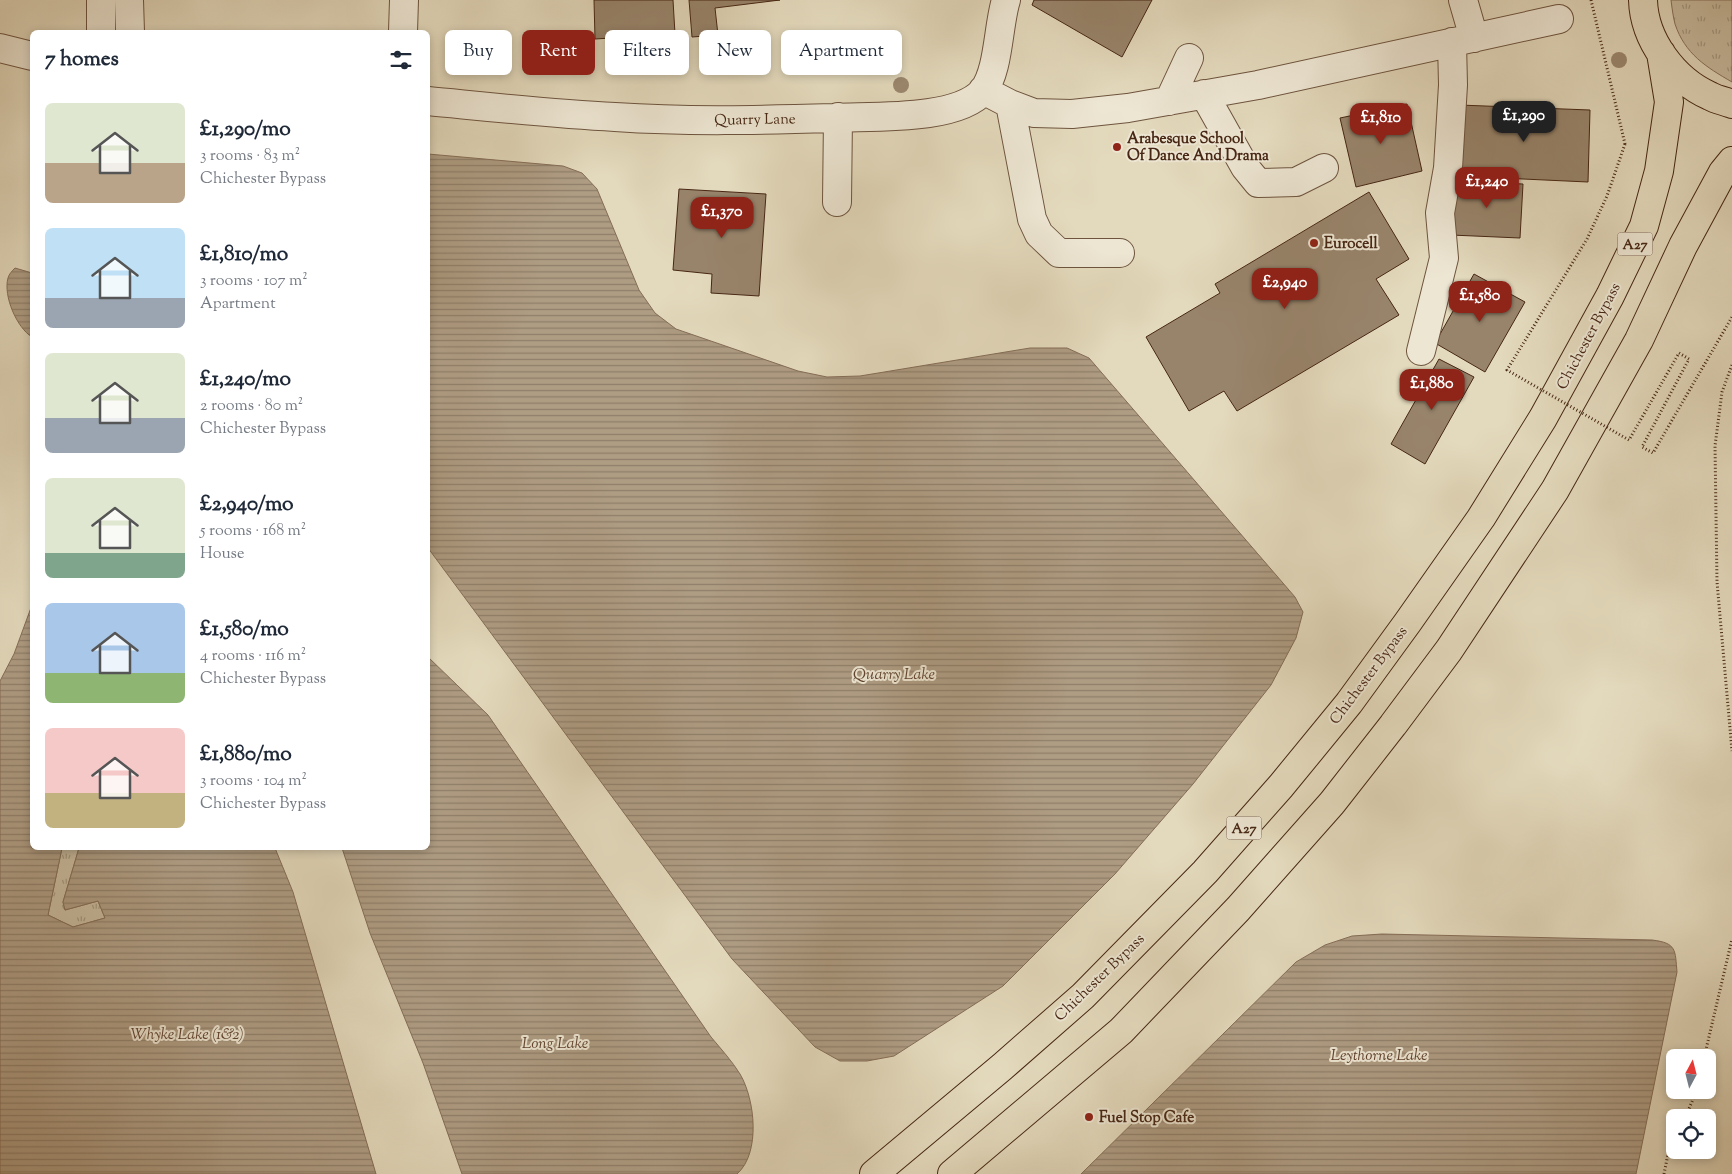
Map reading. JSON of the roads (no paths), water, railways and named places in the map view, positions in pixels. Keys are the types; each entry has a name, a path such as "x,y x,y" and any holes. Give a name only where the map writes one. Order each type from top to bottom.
{"highway":[{"path":"1643,0 1649,31 1661,53 1682,78 1709,96 1732,104"},
{"name":"Chichester Bypass","path":"874,1174 1002,1068 1083,996 1205,872 1281,786 1349,703 1408,622 1481,518 1543,418 1610,296 1644,226 1659,171 1669,102 1661,53"},
{"path":"952,1174 1121,1031 1238,909 1332,803 1394,726 1449,650 1556,490 1639,340 1683,246 1723,172 1732,161"}],"street":[{"path":"101,0 102,30"},
{"path":"129,0 130,30"},
{"path":"403,30 404,0"},
{"name":"Quarry Lane","path":"430,102 616,118 738,120 915,115 965,105 983,90 994,68 1001,16 1006,0"},
{"path":"1421,351 1444,258 1440,213 1448,168 1453,85 1463,40 1463,0"},
{"path":"983,90 1010,104 1034,113 1072,114 1128,108 1258,85 1559,19"},
{"path":"0,48 30,56"},
{"path":"1169,101 1189,58"},
{"path":"1204,94 1245,167 1258,183 1296,182 1324,168"},
{"path":"1010,104 1032,219 1039,234 1059,253 1120,254"},
{"path":"837,202 838,117"}],"water":[{"name":"Quarry Lake","path":"430,154 563,166 582,173 597,189 639,290 655,313 676,329 798,371 827,377 860,376 1030,348 1067,348 1089,358 1295,597 1303,612 1296,638 1271,685 1193,784 1115,874 1003,986 894,1056 867,1061 840,1061 815,1047 732,959 430,551"},
{"path":"15,268 30,272 30,336 16,319 9,302 7,285 10,274"},
{"name":"Whyke Lake (1&2)","path":"30,610 30,850 62,850 48,915 73,927 105,918 98,901 65,910 63,902 78,850 276,850 293,892 376,1174 0,1174 0,681 14,654"},
{"name":"Long Lake","path":"430,659 488,715 711,1037 740,1074 749,1097 753,1126 750,1153 745,1165 737,1174 462,1174 423,1063 370,933 343,850 430,850"},
{"name":"Leythorne Lake","path":"1382,934 1652,940 1666,943 1670,946 1675,953 1677,972 1636,1174 1081,1174 1296,962 1325,945 1352,936"}],"place":[{"name":"Arabesque School Of Dance And Drama","path":"1117,147"},
{"name":"Eurocell","path":"1314,243"},
{"name":"Fuel Stop Cafe","path":"1089,1117"}]}
